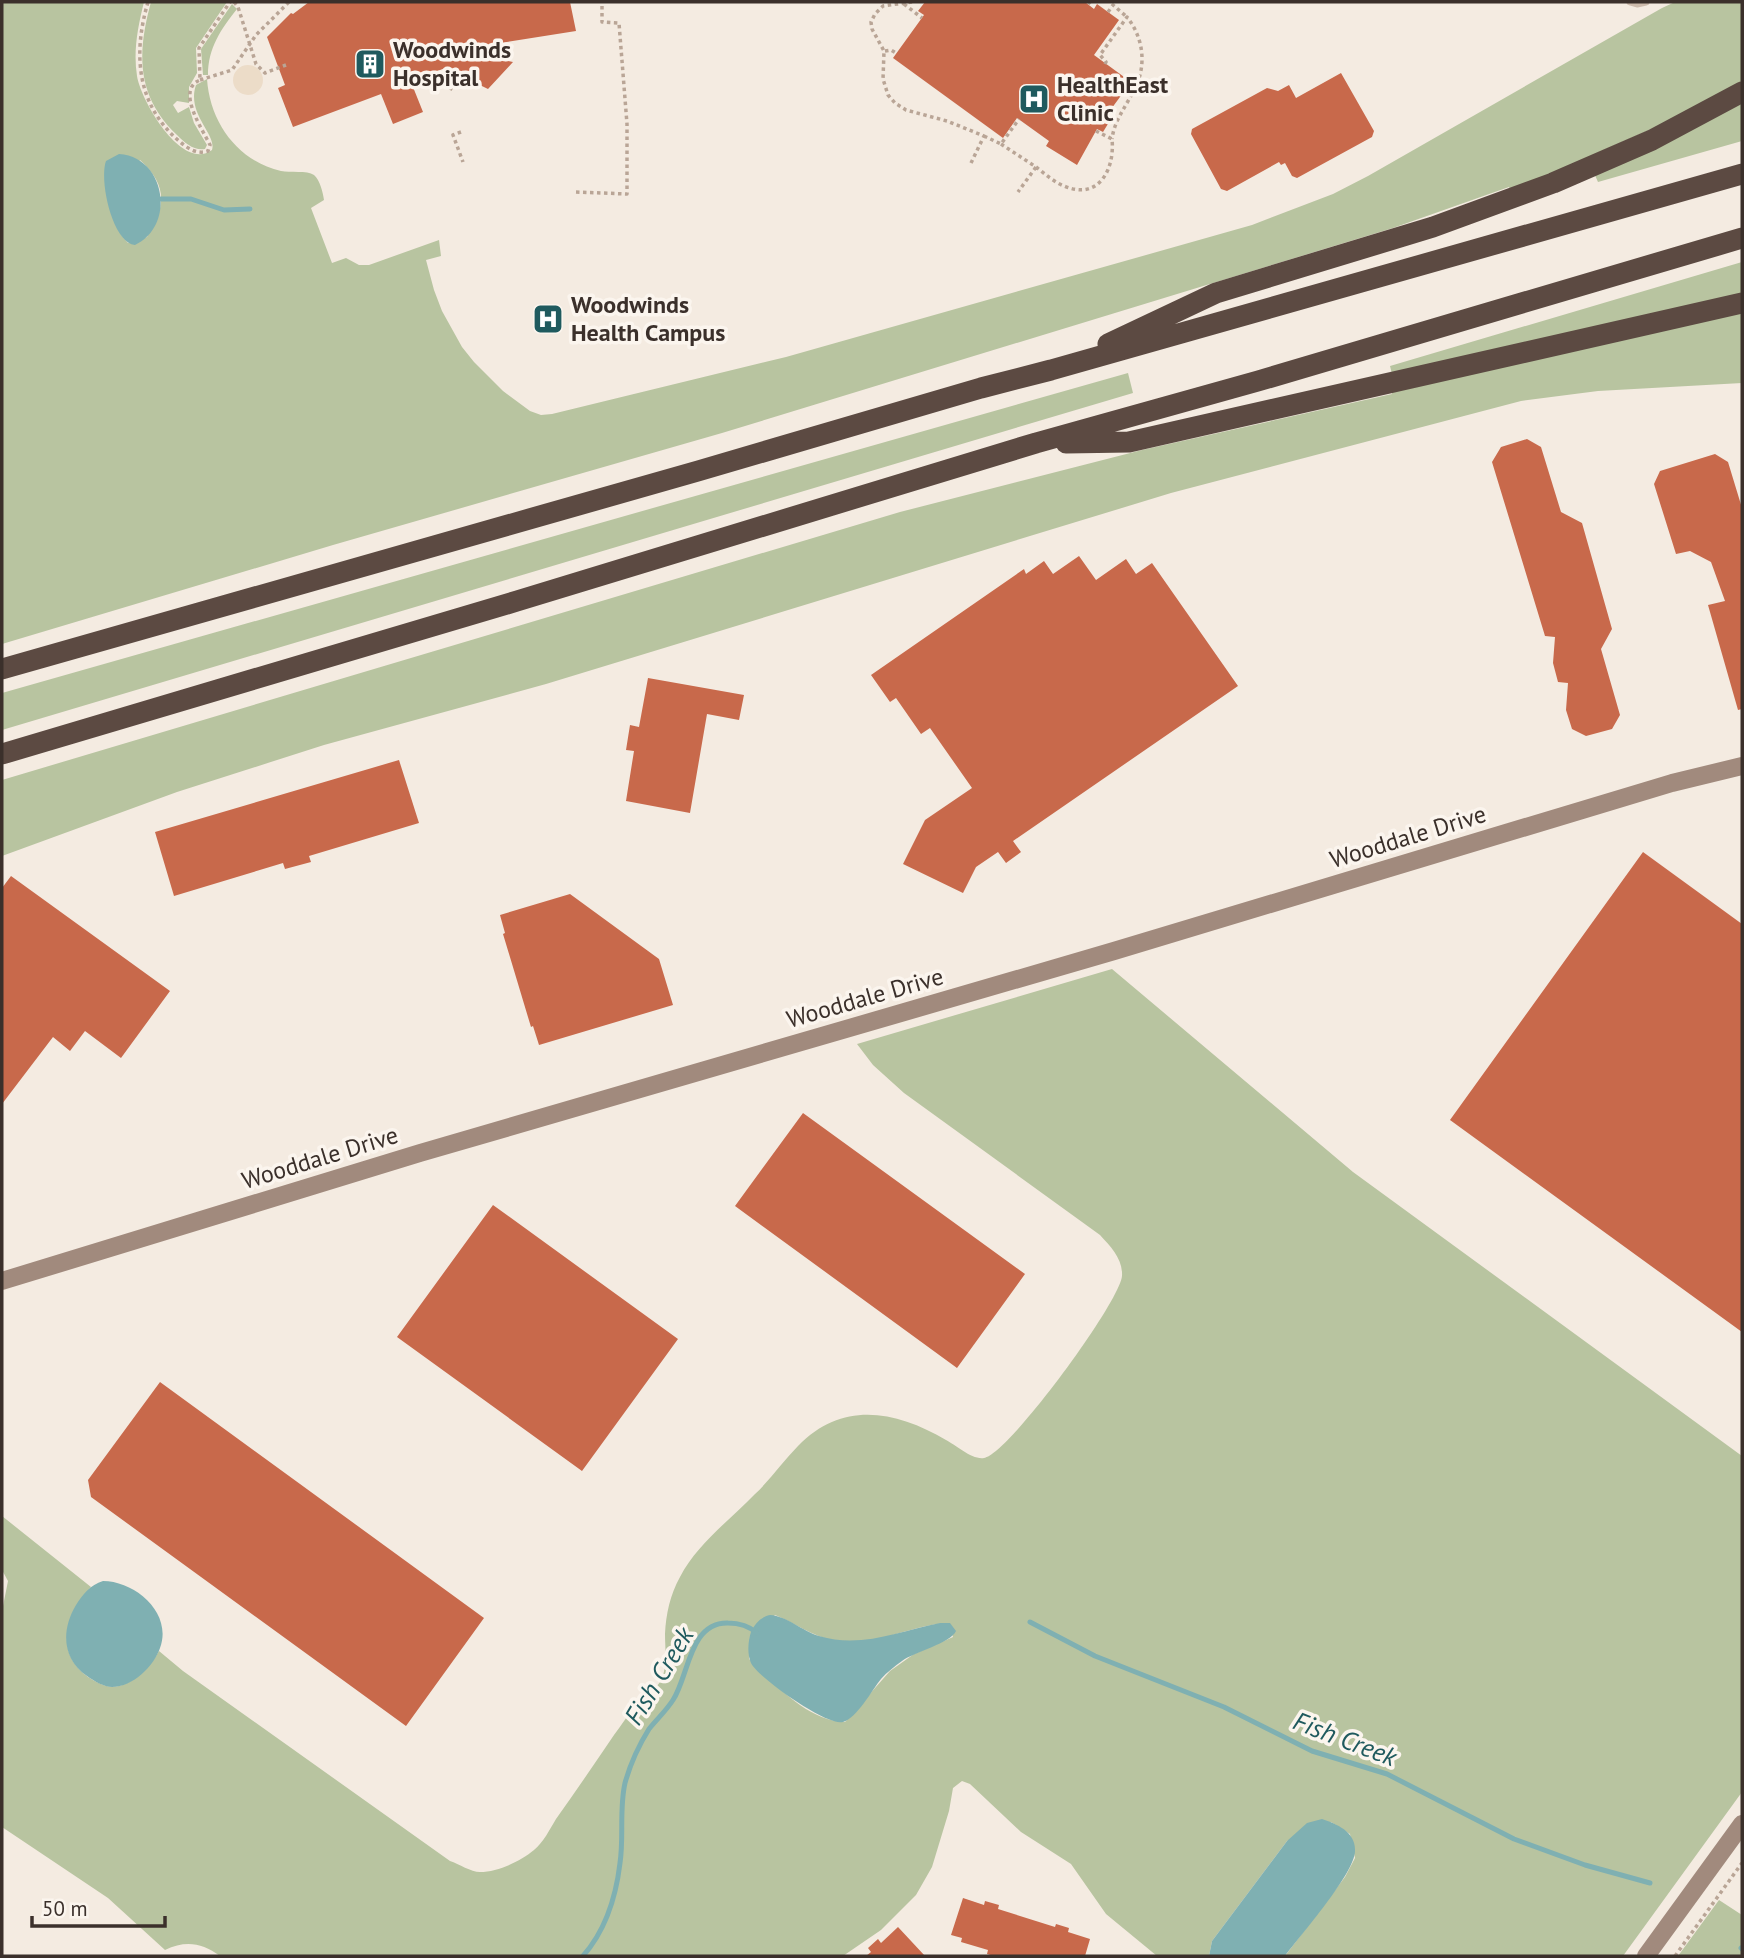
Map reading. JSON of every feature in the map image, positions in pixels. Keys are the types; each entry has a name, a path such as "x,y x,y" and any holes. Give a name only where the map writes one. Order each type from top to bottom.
{"highway":[{"path":"1051,370 1216,293 1433,226 1572,175 1652,140 1742,92"},
{"path":"2,669 685,475 981,387 1051,370 1742,174"},
{"path":"2,754 1036,443 1271,377 1742,238"},
{"path":"1036,443 1129,442 1742,303"}],"street":[{"name":"Wooddale Drive","path":"2,1282 420,1153 1114,951 1672,783 1742,766"},
{"path":"1646,1956 1742,1824"}],"lane":[{"path":"1629,2 1646,2"}],"path":[{"path":"148,2 139,51 143,90 168,131 185,146 202,153 208,150 210,145 195,118 192,85 200,79 232,70 249,44 286,3"},
{"path":"200,79 199,48 232,2 238,7 260,69 265,73 286,65"},
{"path":"576,192 627,194 627,124 619,23 602,22 602,2"},
{"path":"912,2 888,4 881,8 871,22 884,51 883,79 888,95 906,110 947,121 1001,144 1067,188 1090,188 1109,170 1113,156 1115,124 1137,84 1142,62 1139,37 1128,17 1111,3 1108,12"},
{"path":"904,4 922,18"},
{"path":"1105,64 1107,62 1100,56 1128,17"},
{"path":"884,51 891,50 896,53"},
{"path":"450,90 459,75"},
{"path":"1001,144 1019,120"},
{"path":"1096,131 1112,139"},
{"path":"461,132 453,135 463,162"},
{"path":"971,163 984,136"},
{"path":"1018,192 1036,167"},
{"path":"1675,1956 1742,1863"}],"green space":[{"path":"2,2 144,2 137,39 137,76 146,101 176,143 188,151 200,154 212,150 210,137 195,105 194,95 196,85 207,79 209,95 220,125 239,149 266,166 316,177 324,200 311,208 332,263 346,258 359,265 369,265 439,240 441,256 426,260 442,311 462,347 503,391 530,411 541,415 786,357 1252,225 1333,194 1368,176 1675,2 1742,2 1742,82 1690,112 1511,191 1509,187 1393,228 722,433 2,644","holes":["140,160 160,188 161,206 147,237 128,243 110,210"]},
{"path":"151,2 227,2 196,48 197,73 189,87 189,103 177,101 173,105 178,113 189,107 194,123 207,145 205,149 193,148 177,135 154,105 147,89 142,56"},
{"path":"232,4 237,9 216,39 210,56 208,75 203,75 201,49"},
{"path":"1742,101 1742,141 1598,182 1594,173"},
{"path":"1742,262 1742,295 1392,374 1390,366"},
{"path":"1742,310 1742,383 1598,391 1521,401 1171,493 546,684 324,745 177,792 2,856 2,780 900,512 1142,450 1392,394 1392,389"},
{"path":"1128,373 1133,393 2,730 2,693"},
{"path":"1112,969 1353,1172 1742,1456 1742,1792 1623,1956 1285,1956 1345,1877 1355,1858 1350,1834 1331,1822 1287,1841 1212,1941 1209,1956 1157,1956 1106,1914 1071,1864 1021,1832 970,1784 962,1781 953,1788 932,1867 916,1895 881,1930 843,1956 220,1956 194,1944 165,1950 108,1898 2,1827 2,1611 8,1581 2,1570 2,1516 91,1587 75,1609 67,1633 70,1656 88,1677 107,1686 120,1686 140,1674 159,1651 183,1671 450,1861 480,1872 516,1862 543,1840 628,1715 663,1677 669,1605 687,1565 705,1543 815,1431 851,1416 870,1415 908,1422 974,1457 984,1458 997,1450 1038,1406 1084,1344 1116,1291 1122,1276 1121,1264 1100,1235 904,1093 873,1065 857,1044","holes":["775,1615 811,1633 835,1641 878,1639 948,1623 953,1637 914,1654 890,1671 845,1722 818,1715 792,1700 749,1659 750,1636"]},
{"path":"1719,1900 1742,1915 1742,1956 1678,1956"}],"shaded area":[{"path":"248,65 259,69 263,80 259,91 248,95 237,91 233,80 237,69"}],"water":[{"path":"119,154 135,158 147,167 156,179 160,194 156,223 148,236 135,245 120,233 106,195 106,161"},
{"path":"103,1581 127,1587 148,1601 156,1611 163,1635 157,1655 142,1674 128,1683 112,1687 96,1682 79,1669 66,1644 68,1624 76,1605 87,1590"},
{"path":"770,1615 782,1618 813,1634 835,1640 865,1640 940,1623 950,1623 956,1631 947,1639 902,1661 888,1672 854,1715 843,1722 823,1717 794,1700 766,1679 751,1663 748,1648 751,1632 759,1621"},
{"path":"1322,1819 1339,1826 1349,1834 1354,1844 1353,1861 1337,1889 1285,1956 1209,1956 1212,1941 1287,1841 1307,1823"}],"building":[{"name":"Woodwinds Hospital","path":"309,2 570,2 576,31 456,50 513,62 488,89 445,68 411,82 423,112 393,124 381,94 293,127 278,88 285,85 267,37 291,13"},
{"name":"HealthEast Clinic","path":"925,2 1085,2 1094,9 1097,4 1119,20 1094,55 1131,82 1106,116 1111,119 1103,132 1097,129 1077,165 1046,146 1049,141 1017,118 1003,138 893,58 924,15 918,11"},
{"path":"1341,73 1374,131 1372,137 1297,178 1292,176 1285,163 1281,165 1279,162 1227,191 1221,189 1191,134 1192,129 1267,88 1278,91 1289,85 1296,98"},
{"path":"1527,439 1541,447 1561,512 1582,523 1612,629 1601,649 1620,715 1612,729 1586,736 1572,729 1566,710 1568,683 1558,682 1553,663 1555,637 1545,636 1492,462 1501,447"},
{"path":"1715,454 1728,462 1742,508 1742,709 1738,710 1708,605 1725,601 1711,562 1690,551 1676,554 1654,484 1660,471"},
{"path":"1079,556 1096,580 1126,559 1136,574 1152,563 1238,686 1013,841 1021,852 1006,863 998,852 976,867 963,893 903,864 925,820 972,788 930,728 921,734 896,698 890,702 871,675 1024,569 1026,574 1044,561 1053,574"},
{"path":"648,678 744,695 739,720 707,714 690,813 626,801 634,751 626,750 630,725 639,727"},
{"path":"399,760 419,823 309,856 311,862 285,869 283,863 174,896 155,832"},
{"path":"1643,852 1742,924 1742,1332 1450,1120"},
{"path":"11,876 170,991 121,1058 85,1031 70,1051 53,1037 2,1104 2,888"},
{"path":"570,894 659,959 673,1005 539,1045 503,934 505,933 500,915"},
{"path":"803,1113 1025,1274 957,1368 735,1206"},
{"path":"493,1205 678,1339 582,1471 397,1337"},
{"path":"160,1382 484,1618 406,1726 91,1497 88,1480"},
{"path":"963,1898 984,1905 985,1901 999,1905 998,1909 1055,1927 1056,1924 1069,1928 1068,1932 1090,1939 1085,1956 994,1956 987,1954 988,1950 961,1942 962,1938 951,1935"},
{"path":"898,1927 925,1956 866,1956 871,1952 868,1948 878,1939 881,1943"}],"waterway":[{"path":"161,199 191,199 224,210 250,209"},
{"name":"Fish Creek","path":"1030,1622 1095,1656 1224,1707 1312,1751 1387,1774 1514,1839 1585,1865 1650,1883"},
{"name":"Fish Creek","path":"583,1956 603,1925 612,1901 621,1853 625,1783 632,1762 649,1729 673,1700 692,1652 705,1631 715,1625 728,1623 744,1625 757,1633"}],"place":[{"name":"Woodwinds Hospital","path":"370,64"},
{"name":"HealthEast Clinic","path":"1034,99"},
{"name":"Woodwinds Health Campus","path":"548,319"}]}
